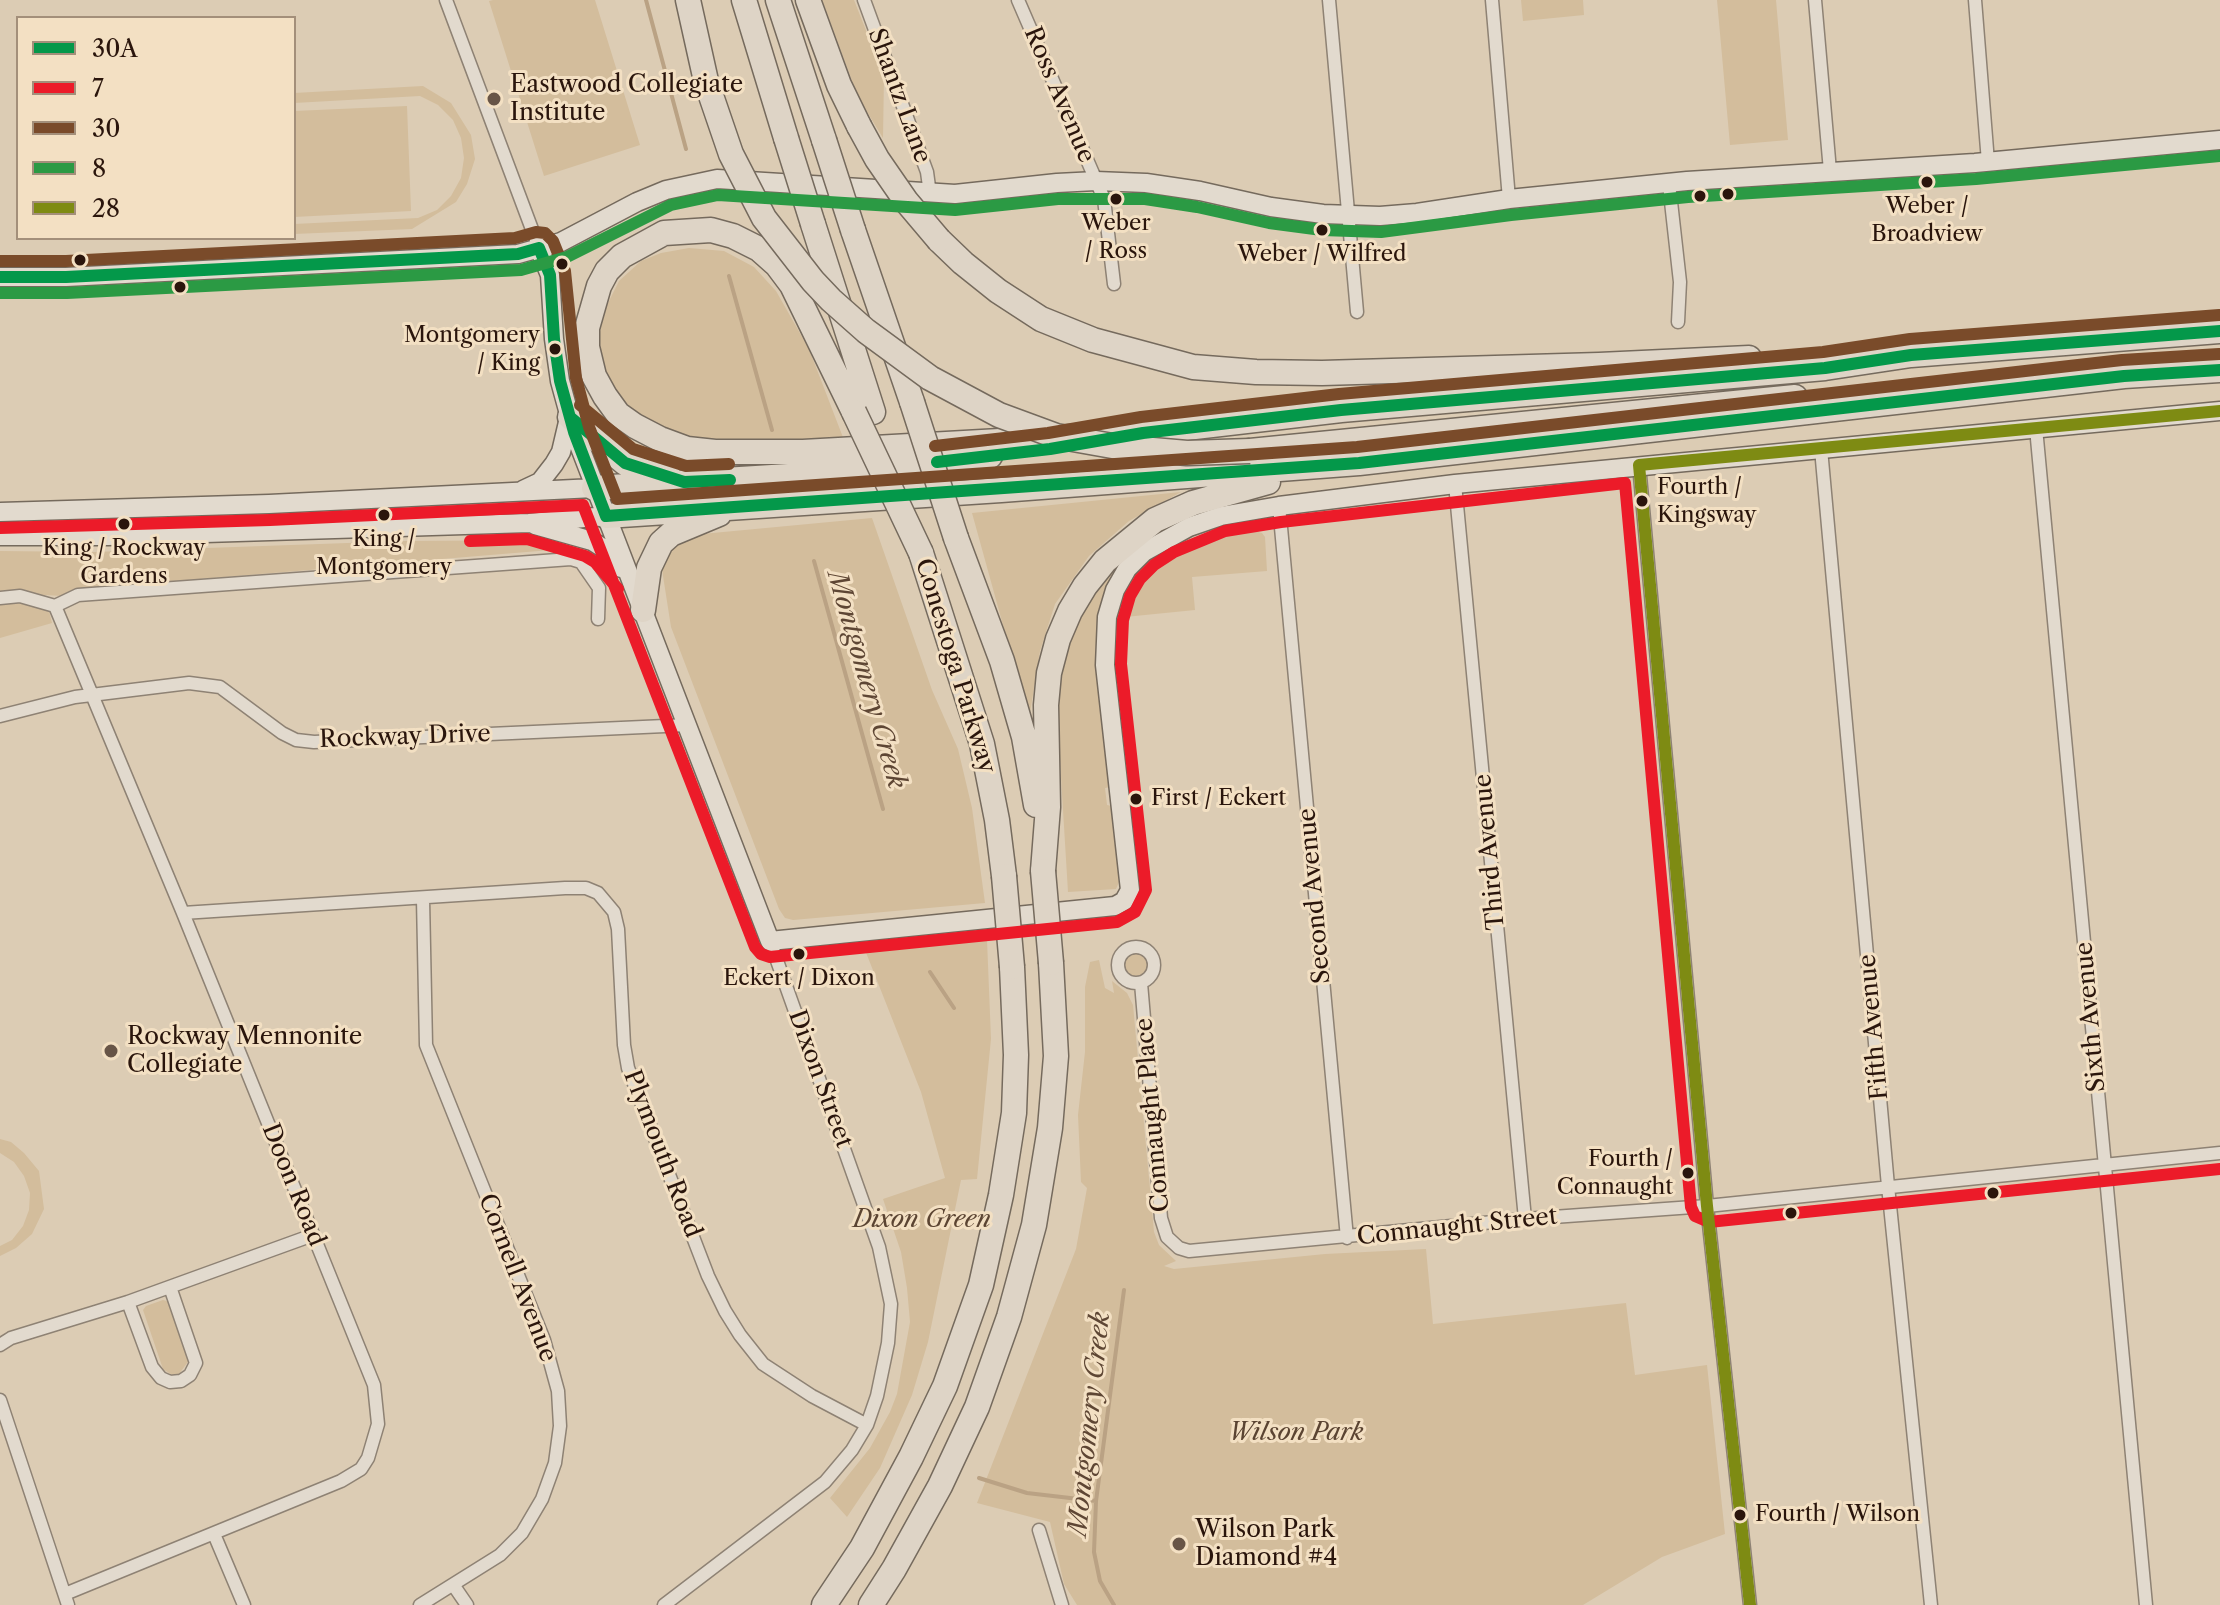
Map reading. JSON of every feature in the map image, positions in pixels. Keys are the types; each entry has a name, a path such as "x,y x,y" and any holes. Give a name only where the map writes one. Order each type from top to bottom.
{"highway":[{"path":"688,0 706,81 731,154 764,218 813,281 866,331 930,378 999,415 1056,436 1118,447 1173,452 1250,451 1897,388 2220,370"},
{"name":"Conestoga Parkway","path":"744,0 813,224 863,412 921,553 982,744 997,820 1012,967 1016,1055 1014,1113 1001,1195 981,1285 945,1386 911,1457 862,1548 824,1605"},
{"name":"Conestoga Parkway","path":"778,0 956,538 1002,661 1024,737 1037,813 1051,963 1056,1056 1050,1128 1034,1225 1009,1317 977,1407 940,1486 871,1605"},
{"path":"808,0 839,85 877,159 906,201 939,240 998,291 1041,319 1093,340 1193,367 1256,372 1599,365 1822,354 1911,355"},
{"path":"863,412 792,285 777,265 759,249 733,236 711,230 664,233 622,256 607,271 599,286 589,316 587,347 594,376 618,414 635,426 687,449 803,452 1143,433"},
{"path":"594,488 910,466 1050,449 1143,433 1341,410 1825,368 1911,355 2220,331"},
{"path":"606,516 1359,463 2124,376"},
{"path":"570,417 625,463 684,482"},
{"path":"1043,871 1048,807 1046,705 1049,673 1058,639 1085,586 1105,561 1155,520 1193,503 1243,488 1359,463"},
{"path":"643,610 649,568 661,543 671,534 736,506"}],"main road":[{"path":"0,277 66,277 518,254 561,242 666,190 717,179 930,194 1096,181 1146,183 1271,207 1348,215 1417,213 1509,199 1669,184 1988,162 2220,140"},
{"name":"Dixon Street","path":"539,248 550,275 554,339 560,381 570,417 594,488 770,941"},
{"path":"770,941 1101,908 1124,901 1130,890 1105,665 1107,617 1115,590 1127,569 1144,552 1167,538 1210,520 1279,506 1455,484 2220,411"},
{"path":"521,491 540,482 554,464 561,452 570,417"},
{"path":"0,512 269,504 594,488"},
{"path":"0,536 108,536 529,523 606,516"},
{"path":"529,523 592,541 606,550 633,582"}],"street":[{"path":"446,0 539,248"},
{"name":"Shantz Lane","path":"864,0 927,172 930,194"},
{"name":"Ross Avenue","path":"1018,0 1104,199 1114,284"},
{"path":"1329,0 1357,312"},
{"path":"1492,0 1509,199"},
{"path":"1815,0 1830,171"},
{"path":"1975,0 1988,162"},
{"path":"1669,184 1680,282 1678,322"},
{"name":"Sixth Avenue","path":"2036,428 2146,1605"},
{"name":"Fifth Avenue","path":"1821,449 1888,1186 1931,1605"},
{"path":"1639,465 1707,1206 1750,1605"},
{"name":"Third Avenue","path":"1455,484 1525,1219"},
{"name":"Second Avenue","path":"1279,506 1347,1238"},
{"path":"0,598 20,596 55,606 78,595 571,559 581,562 599,588 598,619"},
{"name":"Doon Road","path":"55,606 374,1385 378,1424 374,1444 361,1469 341,1481 66,1600"},
{"name":"Rockway Drive","path":"0,716 91,694 189,683 220,687 282,733 296,740 314,742 687,725"},
{"name":"Plymouth Road","path":"183,913 586,888 606,901 614,912 618,929 628,1068 708,1276 725,1311 763,1364 812,1396 867,1425"},
{"name":"Cornell Avenue","path":"420,1605 500,1555 522,1533 542,1499 555,1463 560,1426 558,1391 544,1340 426,1045 423,899"},
{"name":"Dixon Street","path":"664,1605 825,1482 852,1450 867,1425 888,1343 891,1304 879,1247 770,941"},
{"name":"Connaught Place","path":"1141,983 1161,1218 1167,1237 1173,1243"},
{"name":"Connaught Street","path":"1173,1243 1189,1251 1347,1238 1525,1219 1707,1206 2220,1153"},
{"path":"6,1342 313,1235"},
{"path":"128,1302 152,1367 161,1378 170,1382 181,1381 190,1375 196,1363 170,1287"},
{"path":"0,1400 66,1600"},
{"path":"1039,1530 1060,1604"},
{"path":"214,1534 244,1605"},
{"path":"454,1586 467,1605"}],"green space":[{"path":"595,0 640,145 544,176 489,1"},
{"path":"822,0 854,0 884,76 883,138 858,97"},
{"path":"1521,0 1583,0 1584,15 1523,21"},
{"path":"1717,0 1776,0 1788,140 1730,145"},
{"path":"423,86 451,103 471,135 475,159 467,184 456,202 412,229 296,234 296,224 418,218 437,210 451,196 461,178 464,158 461,138 453,120 438,105 420,96 296,103 296,93"},
{"path":"407,106 411,211 296,217 296,111"},
{"path":"689,248 724,251 754,267 776,291 809,349 844,440 707,439 670,432 643,419 624,402 608,379 602,360 599,337 604,311 619,281 641,261 661,253"},
{"path":"1181,492 1129,521 1089,556 1055,604 1040,651 1029,719 972,513"},
{"path":"872,518 932,690 958,749 972,808 985,903 793,920 785,918 779,909 671,627 661,563 676,542 702,534"},
{"path":"1248,529 1265,537 1267,571 1192,577 1195,610 1125,617 1132,597 1162,561 1180,550"},
{"path":"566,540 563,549 91,588 62,596 45,595 52,623 0,638 0,551 94,552 404,541"},
{"path":"1133,546 1100,614 1097,630 1111,787 1105,788 1107,805 1112,806 1119,882 1116,889 1068,892 1058,728 1060,675 1071,635 1090,595"},
{"name":"Dixon Green","path":"987,940 991,1039 977,1179 961,1180 928,1342 912,1395 880,1468 847,1517 830,1498 870,1448 890,1412 897,1394 910,1322 901,1252 883,1199 945,1178 921,1092 865,950"},
{"path":"1136,951 1146,955 1150,965 1146,975 1136,979 1126,975 1122,965 1126,955"},
{"name":"Wilson Park","path":"1099,960 1105,988 1114,993 1112,981 1127,993 1133,1005 1154,1232 1159,1245 1176,1261 1164,1266 1174,1269 1325,1254 1426,1249 1433,1324 1626,1303 1635,1375 1707,1365 1725,1534 1662,1557 1583,1605 1077,1605 1064,1584 1050,1522 977,1503 1076,1249 1087,1188 1081,1182 1078,1115 1085,1052 1085,987 1090,962"},
{"path":"0,1139 11,1142 39,1171 44,1209 32,1234 16,1248 0,1256 0,1246 12,1240 23,1226 29,1210 30,1193 24,1176 14,1162 0,1153"},
{"path":"163,1300 170,1302 190,1359 179,1374 172,1375 163,1369 143,1310"}],"waterway":[{"name":"Montgomery Creek","path":"646,0 686,149"},
{"name":"Montgomery Creek","path":"729,276 772,430"},
{"name":"Montgomery Creek","path":"814,561 883,809"},
{"name":"Montgomery Creek","path":"930,972 954,1008"},
{"name":"Montgomery Creek","path":"1114,1605 1100,1581 1094,1552 1096,1501 1124,1290"},
{"path":"979,1478 1027,1493 1096,1501"}],"transit line":[{"name":"8","path":"0,293 67,293 521,270 567,257 671,205 718,195 955,210 1058,199 1145,199 1269,223 1322,230 1381,232 1688,197 1976,179 2220,156"},
{"name":"30","path":"0,261 66,261 515,238 536,232 545,233 553,241 565,271 576,378 589,427 617,499 1357,447 2122,360 2219,354"},
{"name":"30A","path":"539,248 550,275 560,381 574,432 606,516 1359,463 2124,376 2220,370"},
{"name":"30A","path":"0,277 66,277 518,254 539,248"},
{"name":"30","path":"935,446 1048,433 1141,417 1339,394 1823,352 1910,339 2219,315"},
{"name":"30A","path":"937,462 1050,449 1143,433 1341,410 1825,368 1911,355 2220,331"},
{"name":"30","path":"580,405 633,449 686,466 729,464"},
{"name":"28","path":"1750,1605 1707,1206 1639,465 2220,411"},
{"name":"30A","path":"570,417 625,463 684,482 730,480"},
{"name":"7","path":"0,528 270,520 583,505 755,947 761,954 770,957 1117,922 1135,912 1146,890 1121,664 1123,620 1130,596 1140,579 1174,552 1225,531 1281,522 1625,483 1691,1207 1695,1216 1709,1222 2220,1169"},
{"name":"7","path":"470,541 527,539 585,556 595,562 618,589"}],"place":[{"name":"Eastwood Collegiate Institute","path":"494,99"},
{"name":"Weber / Broadview","path":"1927,182"},
{"name":"Weber / Ross","path":"1116,199"},
{"name":"Weber / Wilfred","path":"1322,230"},
{"name":"Montgomery / King","path":"555,349"},
{"name":"Fourth / Kingsway","path":"1642,501"},
{"name":"King / Montgomery","path":"384,515"},
{"name":"King / Rockway Gardens","path":"124,524"},
{"name":"First / Eckert","path":"1136,799"},
{"name":"Eckert / Dixon","path":"799,954"},
{"name":"Rockway Mennonite Collegiate","path":"111,1051"},
{"name":"Fourth / Connaught","path":"1688,1173"},
{"name":"Fourth / Wilson","path":"1740,1515"},
{"name":"Wilson Park Diamond #4","path":"1179,1544"}]}
